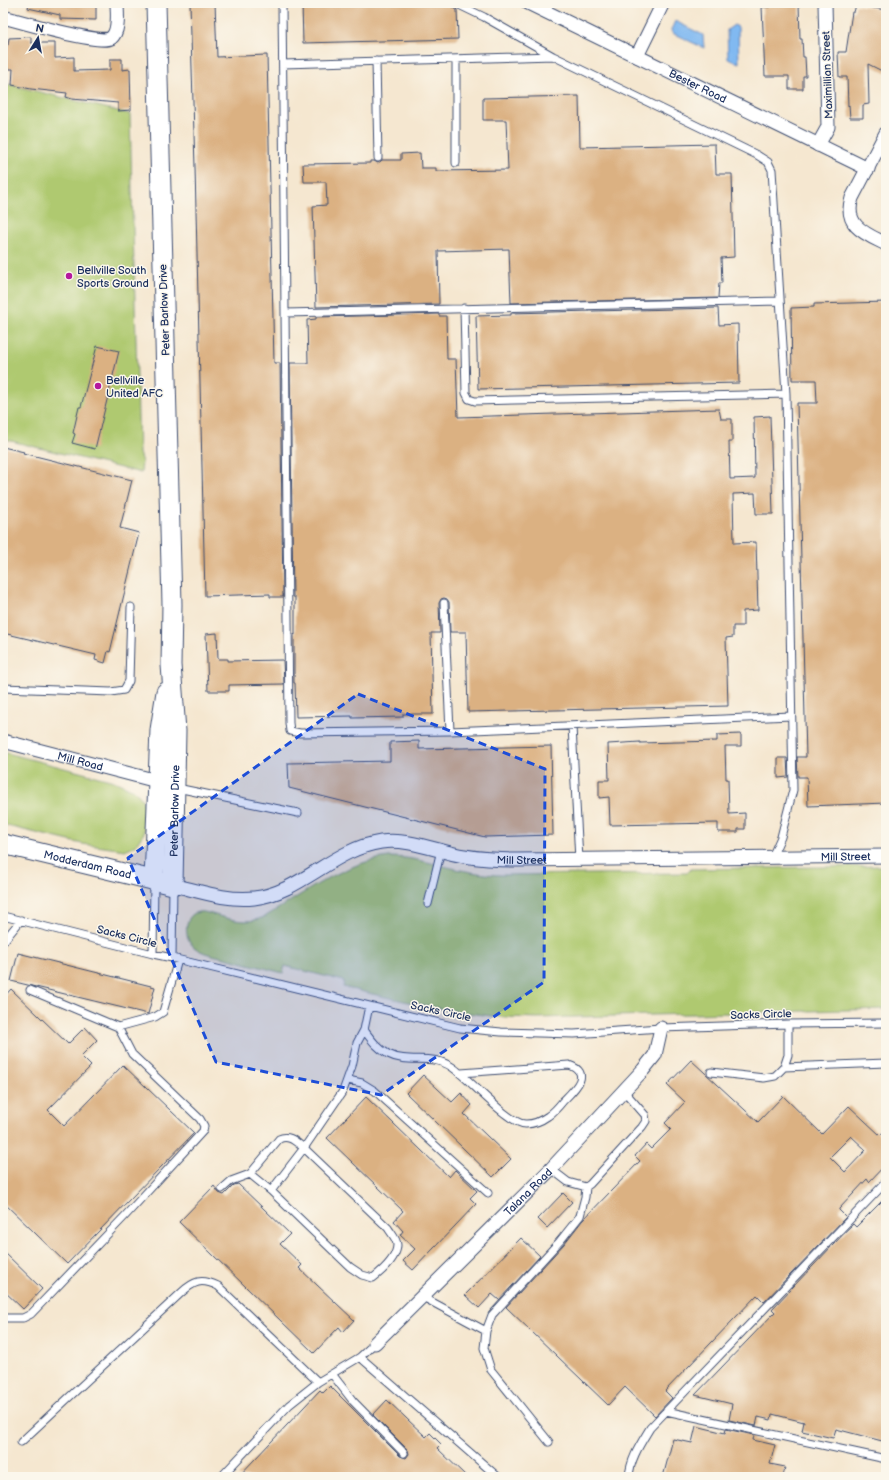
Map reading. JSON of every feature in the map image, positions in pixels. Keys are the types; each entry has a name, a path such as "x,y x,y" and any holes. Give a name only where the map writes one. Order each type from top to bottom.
{"street":[{"path":"3,17 89,39 106,40 111,38 115,32 117,3"},
{"name":"Peter Barlow Drive","path":"156,3 172,604 171,665 160,730 166,784 173,885"},
{"name":"Bester Road","path":"528,3 868,168"},
{"path":"637,56 663,3"},
{"name":"Maximillian Street","path":"818,144 828,127 825,3"},
{"path":"886,133 852,198 851,203 851,214 856,226 886,244"},
{"name":"Mill Road","path":"3,741 166,784"},
{"name":"Peter Barlow Drive","path":"154,881 166,784"},
{"name":"Mill Street","path":"173,885 233,898 256,898 290,886 340,856 364,846 394,841 418,844 463,856 492,859 578,860 772,856 804,858 886,856"},
{"name":"Modderdam Road","path":"3,844 173,885"},
{"name":"Talana Road","path":"375,1343 551,1169 624,1091 655,1055 661,1028"}],"lane":[{"path":"282,3 286,313 288,723 290,731 300,733 450,731 791,716"},
{"path":"455,3 484,17 553,56 741,147 768,162 772,170 786,394 793,790 781,836 772,856"},
{"path":"283,64 553,56"},
{"path":"456,59 456,163"},
{"path":"376,61 378,158"},
{"path":"286,313 780,301"},
{"path":"464,308 466,393 469,399 475,401 786,394"},
{"path":"444,603 450,731"},
{"path":"3,688 111,692 124,690 128,681 131,607"},
{"path":"572,726 578,860"},
{"path":"166,784 298,813"},
{"path":"428,904 441,850"},
{"name":"Peter Barlow Drive","path":"153,954 154,881"},
{"name":"Peter Barlow Drive","path":"118,1027 155,1017 163,1012 175,959 173,885"},
{"name":"Sacks Circle","path":"3,916 153,954 460,1028 501,1032 574,1034 661,1028 886,1023"},
{"path":"3,942 21,920"},
{"path":"3,1318 23,1318 30,1314 125,1216 202,1131 204,1126 200,1119 132,1054 118,1027 30,990"},
{"path":"271,1191 304,1148 343,1091 348,1080 357,1043 364,1030 368,1006"},
{"path":"711,1072 764,1078 775,1076 784,1068 788,1055 788,1024"},
{"path":"364,1030 376,1045 397,1058 433,1059 442,1061 461,1073 513,1120 524,1124 536,1123 550,1116 577,1087 580,1078 580,1071 576,1067 569,1065 461,1073"},
{"path":"784,1068 886,1063"},
{"path":"348,1080 362,1083 375,1091 488,1193"},
{"path":"549,1442 491,1370 484,1348 486,1331 492,1315 560,1241 580,1216 586,1187 646,1121 645,1115 624,1091"},
{"path":"222,1189 231,1181 250,1174 279,1139 284,1136 292,1139 304,1148 388,1228 395,1239 397,1246 394,1255 381,1272 373,1278 362,1275 350,1267 271,1191 250,1174"},
{"path":"551,1169 568,1182 586,1187"},
{"path":"629,1477 629,1472 637,1450 650,1428 886,1182"},
{"path":"21,1442 188,1286 196,1282 209,1282 218,1286 318,1382"},
{"path":"421,1296 486,1331"},
{"path":"220,1477 289,1406 318,1382 360,1357 375,1343"},
{"path":"360,1357 498,1477"},
{"path":"332,1374 353,1401 404,1453"},
{"path":"666,1411 886,1459"}],"highlighted area":[{"path":"358,694 545,769 544,982 381,1095 216,1062 128,858"}],"green space":[{"name":"Bellville South Sports Ground","path":"3,83 130,114 139,453 142,462 141,473 3,439"},
{"path":"3,752 114,781 134,790 142,799 145,809 144,833 136,845 125,850 82,844 3,825"},
{"path":"389,857 417,860 491,875 687,873 691,869 886,866 886,1009 537,1018 497,1017 472,1014 398,1000 343,987 344,981 285,966 283,973 204,953 192,945 188,939 188,920 197,912 204,912 243,921 258,919 266,916 340,872 372,860"}],"water":[{"path":"675,21 703,35 704,48 672,33 671,30"},
{"path":"734,25 738,27 739,63 728,59 727,30"}],"building":[{"path":"29,3 94,3 96,4 96,20 60,19 60,15 28,8"},
{"path":"190,3 215,3 217,57 267,55 274,363 280,363 283,597 270,597 270,594 205,596"},
{"path":"302,3 446,3 457,10 458,39 303,43"},
{"path":"770,3 799,3 800,39 802,39 803,57 805,57 806,76 803,76 803,89 789,89 789,76 765,76 762,7 770,7"},
{"path":"856,5 886,10 886,73 868,64 869,104 863,105 863,118 850,118 847,77 839,77 838,52 846,52 852,12 854,12"},
{"path":"31,37 31,43 55,43 55,58 74,57 74,71 110,70 110,59 122,59 122,70 130,69 131,110 118,111 118,103 72,99 66,97 67,93 31,89 12,85 13,69 3,69 3,45 8,45 9,38"},
{"path":"579,96 580,147 715,144 716,174 732,174 734,257 721,258 722,283 719,283 718,298 511,303 509,249 438,251 439,304 316,307 313,206 327,205 326,182 304,182 303,164 370,163 370,161 378,163 382,160 401,160 401,154 420,153 421,168 436,168 436,171 508,170 506,120 483,120 483,98"},
{"path":"886,302 886,803 808,806 807,777 798,777 797,757 806,757 797,403 817,403 816,380 792,380 791,308 814,307 814,304"},
{"path":"718,308 719,325 738,324 739,383 478,389 476,316 511,315 511,313"},
{"path":"439,314 439,316 446,316 447,359 456,359 458,417 719,409 721,419 732,419 732,442 729,442 730,479 755,478 754,417 770,416 773,514 756,514 755,493 733,494 734,543 756,542 758,610 743,611 743,626 733,626 733,637 726,638 728,706 468,712 466,632 450,632 449,602 444,598 441,599 439,603 440,633 431,633 433,714 403,714 403,717 296,717 294,683 295,597 293,597 290,363 308,363 307,320 316,319 316,317"},
{"name":"Bellville United AFC","path":"97,346 119,351 95,449 72,443 75,434 73,433 79,407 81,407"},
{"path":"3,447 132,480 120,528 139,533 110,652 108,651 105,663 95,660 96,655 3,633"},
{"path":"217,633 218,659 228,659 228,661 283,660 284,684 229,685 229,691 208,691 206,634"},
{"path":"741,734 741,746 725,746 726,779 728,779 729,814 745,813 745,829 738,829 738,832 718,832 718,823 610,825 609,797 599,798 599,780 609,780 608,744 717,741 717,735"},
{"path":"419,741 419,749 551,746 553,835 485,837 289,788 288,763 390,761 390,742"},
{"path":"778,758 787,758 788,777 778,778"},
{"path":"18,953 155,987 148,1014 11,981"},
{"path":"11,989 68,1044 85,1027 97,1040 81,1056 91,1066 48,1110 64,1126 123,1065 194,1133 67,1264 3,1202 3,998"},
{"path":"691,1060 758,1122 783,1096 822,1134 849,1106 880,1135 886,1130 886,1164 869,1182 867,1179 839,1209 846,1217 764,1302 757,1295 665,1391 672,1398 655,1416 625,1387 608,1405 506,1307 564,1244 582,1221 640,1161 635,1156 646,1144 651,1149 671,1129 665,1123 685,1102 667,1085","holes":["851,1136 866,1150 845,1172 830,1157"]},
{"path":"423,1075 452,1102 461,1093 472,1105 464,1114 511,1159 493,1177 406,1093"},
{"path":"366,1097 449,1177 455,1170 477,1191 470,1198 476,1204 413,1270 403,1261 415,1249 400,1235 403,1231 394,1221 403,1211 327,1138"},
{"path":"238,1184 290,1234 280,1244 302,1265 299,1268 354,1320 343,1332 339,1327 314,1353 179,1222 214,1186 219,1193 224,1195 234,1185"},
{"path":"563,1193 572,1202 547,1228 538,1219"},
{"path":"886,1197 886,1442 836,1429 833,1438 802,1431 804,1422 772,1414 771,1420 758,1417 756,1426 729,1420 732,1404 695,1395 775,1312 772,1309 853,1224 856,1227"},
{"path":"521,1238 540,1256 499,1300 492,1294 479,1308 465,1295"},
{"path":"3,1251 42,1289 23,1309 3,1290"},
{"path":"330,1386 400,1456 406,1458 409,1454 408,1450 373,1415 387,1400 426,1437 430,1433 441,1444 437,1448 467,1477 238,1477 320,1390 323,1393"},
{"path":"696,1426 725,1433 726,1429 754,1435 753,1440 775,1445 770,1464 785,1467 783,1477 663,1477 673,1439 692,1443"}],"place":[{"name":"Bellville South Sports Ground","path":"69,276"},
{"name":"Bellville United AFC","path":"98,386"}]}
